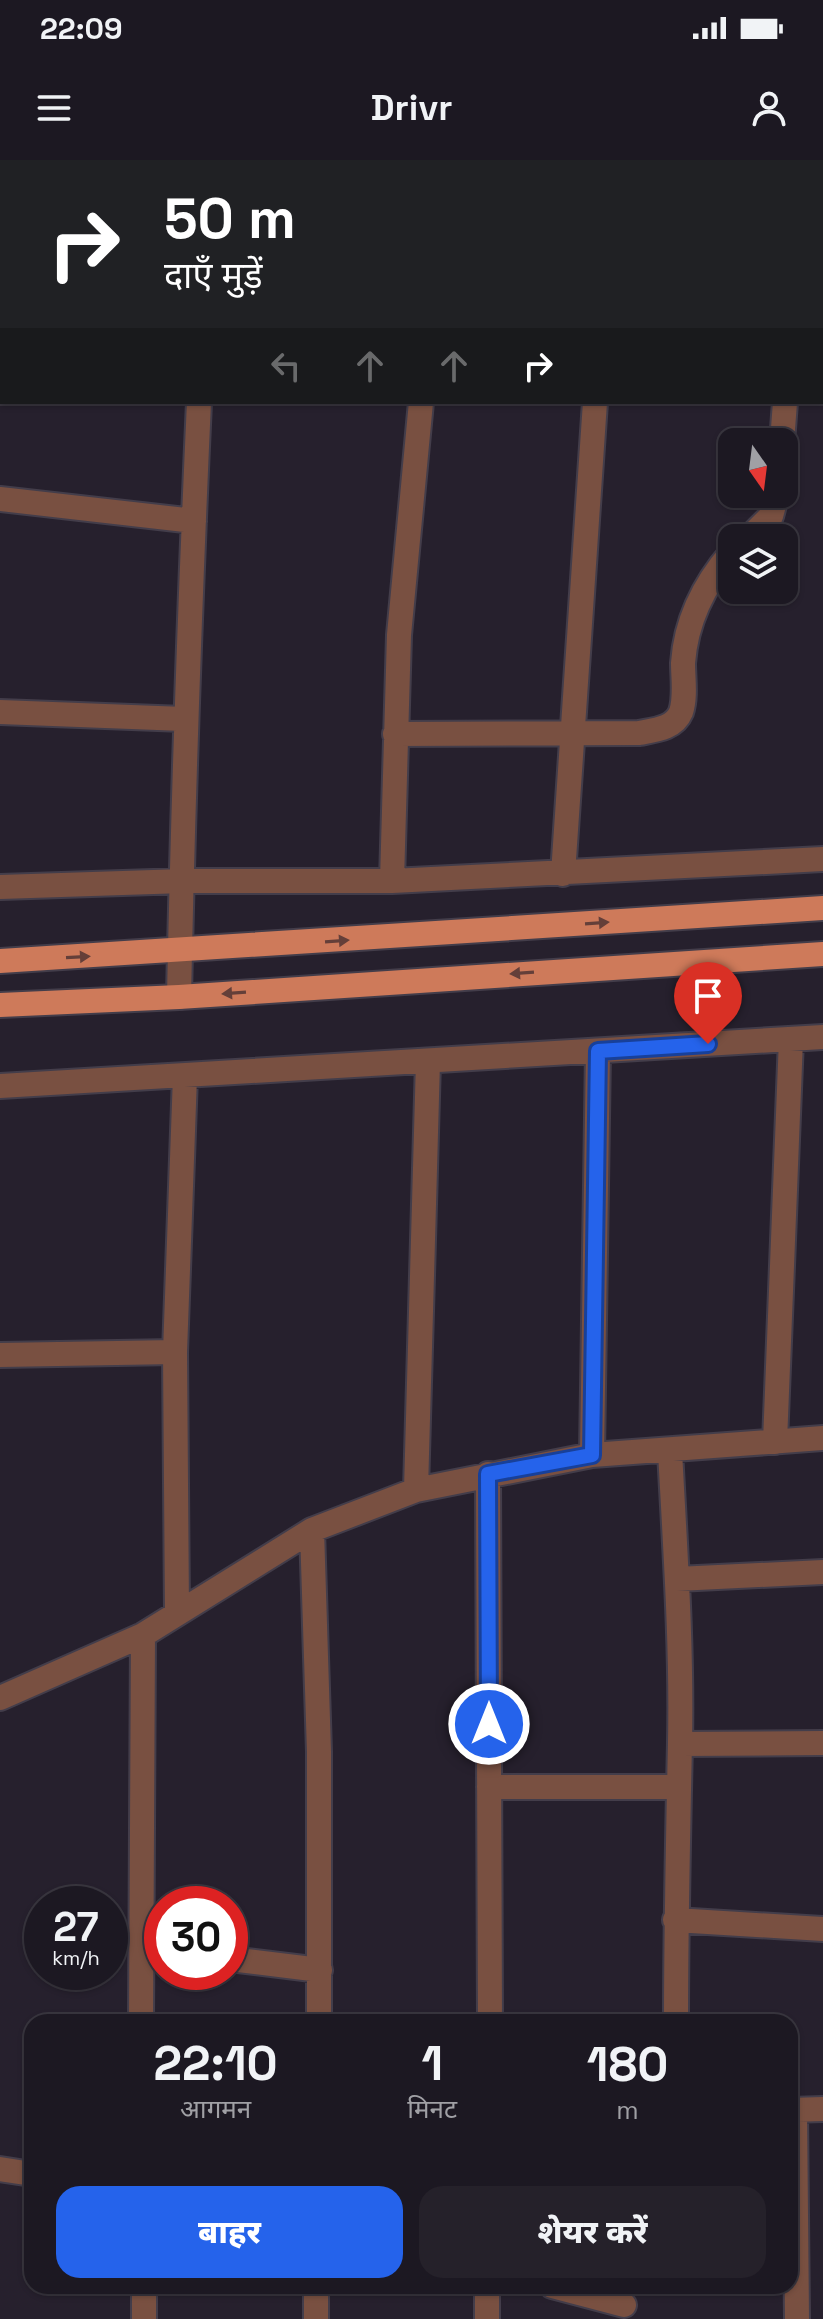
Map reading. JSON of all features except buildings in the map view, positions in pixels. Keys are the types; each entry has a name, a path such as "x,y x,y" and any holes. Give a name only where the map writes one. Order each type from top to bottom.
{"main road":[{"path":"0,961 180,952 823,908"},
{"path":"0,1005 179,997 823,954"}],"street":[{"path":"179,997 184,881 184,719 199,404"},
{"path":"392,881 403,565 421,404"},
{"path":"563,874 595,404"},
{"path":"783,428 785,404"},
{"path":"0,499 194,521"},
{"path":"395,734 639,733 671,725 680,713 684,645 691,619 718,570"},
{"path":"0,712 184,719"},
{"path":"0,887 184,881 392,881 823,859"},
{"path":"0,1086 823,1037"},
{"path":"775,1442 791,1039"},
{"path":"592,1455 598,1051"},
{"path":"416,1490 428,1061"},
{"path":"177,1612 175,1352 185,1076"},
{"path":"0,1355 175,1352"},
{"path":"0,1698 143,1635 312,1530 416,1490 592,1455 823,1438"},
{"path":"670,1451 677,1579 680,1744 676,2014"},
{"path":"488,1474 490,2014"},
{"path":"312,1530 319,1738 319,2014"},
{"path":"677,1579 823,1572"},
{"path":"143,1635 149,1886"},
{"path":"680,1744 823,1743"},
{"path":"489,1787 677,1787"},
{"path":"675,1920 823,1929"},
{"path":"248,1961 320,1970"},
{"path":"142,2014 145,1990"},
{"path":"798,2110 823,2109"},
{"path":"0,2169 24,2173"},
{"path":"144,2294 144,2319"},
{"path":"316,2294 316,2319"},
{"path":"487,2294 487,2319"},
{"path":"586,2294 625,2303"},
{"path":"795,2294 797,2319"}],"route":[{"path":"489,1724 488,1474 592,1455 598,1051 708,1044"}]}
